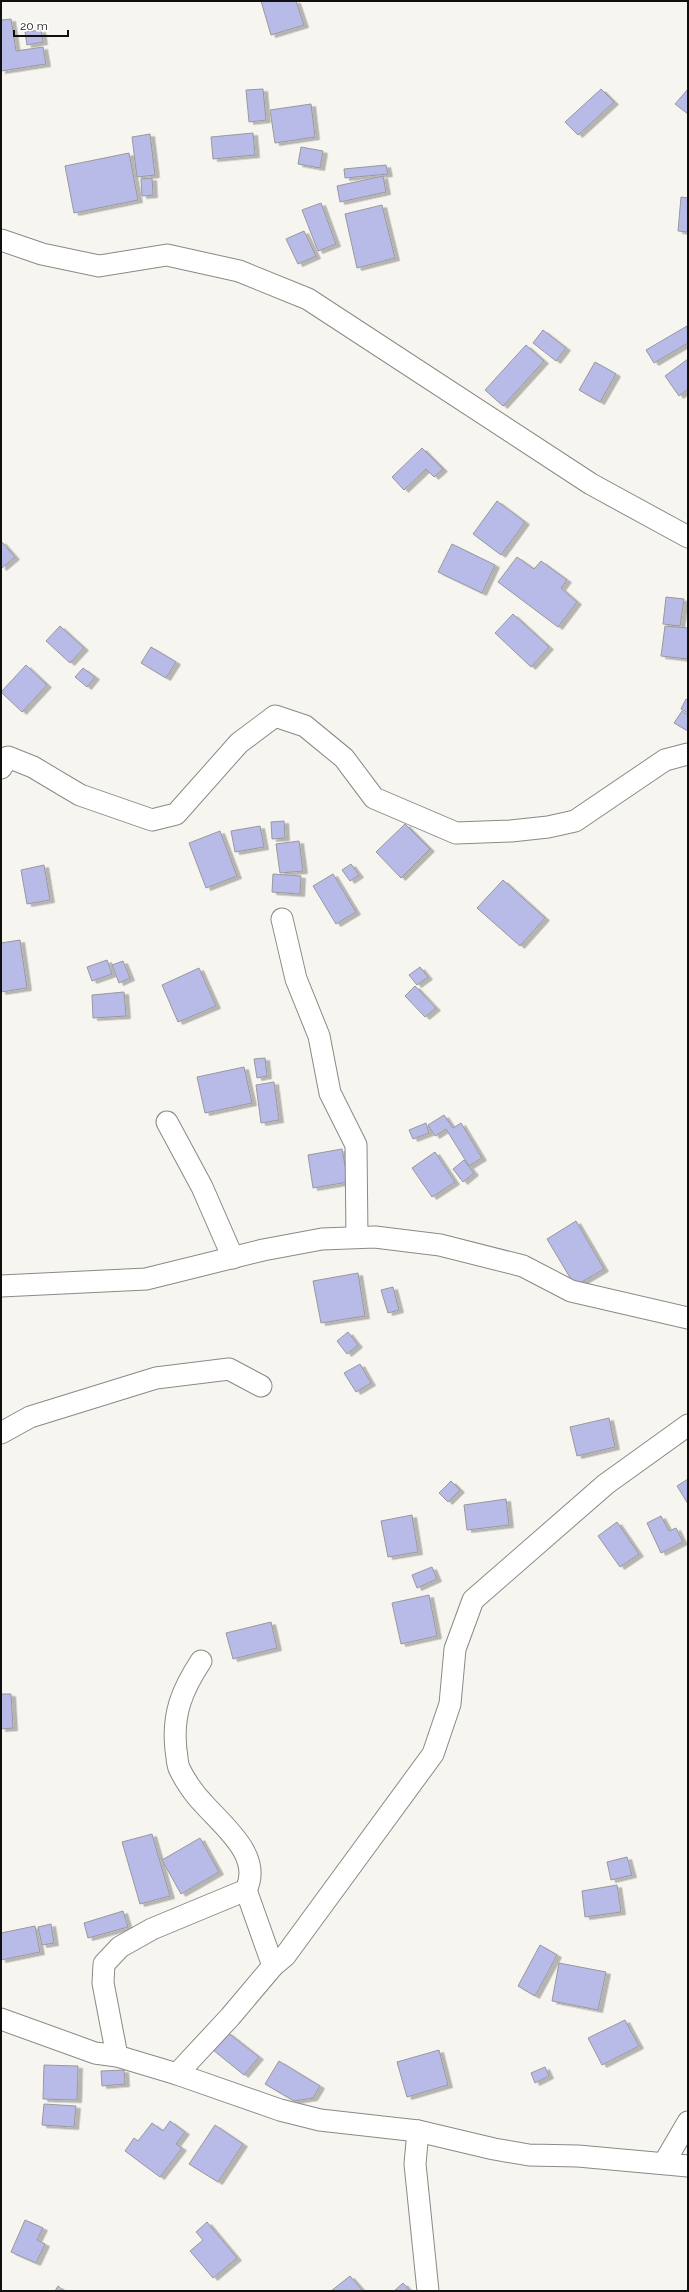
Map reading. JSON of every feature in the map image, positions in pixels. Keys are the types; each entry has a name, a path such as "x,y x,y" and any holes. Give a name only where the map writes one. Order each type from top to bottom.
{"street":[{"path":"1,240 42,254 99,266 167,255 238,271 308,299 591,484 688,537"},
{"path":"1,768 8,757 32,767 80,795 152,820 176,814 239,743 275,716 305,726 344,758 374,798 456,833 511,831 548,827 575,821 665,760 688,754"},
{"path":"282,919 296,979 319,1036 330,1093 356,1144 357,1238"},
{"path":"167,1122 202,1187 233,1258"},
{"path":"1,1286 146,1279 263,1250 322,1239 375,1237 440,1245 524,1266 571,1291 688,1318"},
{"path":"1,1433 30,1417 156,1378 229,1369 261,1386"},
{"path":"177,2074 230,2017 273,1966 285,1956 433,1754 450,1704 454,1649 473,1600 606,1484 688,1424"},
{"path":"117,2056 103,1984 104,1964 120,1947 152,1929 246,1890 249,1884 251,1866 242,1849 232,1834 202,1802 179,1767 175,1740 177,1710 185,1686 201,1661"},
{"path":"246,1890 273,1966"},
{"path":"1,2019 95,2053 117,2056 177,2074 287,2112 320,2120 418,2131 494,2149 529,2155 664,2162 688,2166"},
{"path":"664,2162 688,2122"},
{"path":"418,2131 415,2164 428,2291"}],"building":[{"path":"261,1 296,1 304,25 271,35"},
{"path":"11,19 16,51 43,47 46,64 1,71 1,20"},
{"path":"41,30 43,42 27,45 25,32"},
{"path":"263,89 266,120 249,122 246,90"},
{"path":"601,89 614,102 578,135 565,122"},
{"path":"688,89 688,114 675,104"},
{"path":"311,104 315,137 275,143 270,110"},
{"path":"253,133 255,155 213,159 211,137"},
{"path":"150,134 155,175 137,177 132,137"},
{"path":"301,147 323,151 320,168 298,164"},
{"path":"129,153 138,200 74,213 65,166"},
{"path":"386,165 388,174 345,178 344,169"},
{"path":"383,176 386,192 340,202 337,186"},
{"path":"152,178 153,195 142,196 141,179"},
{"path":"681,197 688,198 688,232 678,231"},
{"path":"321,203 336,244 318,251 302,210"},
{"path":"382,205 395,258 357,268 345,214"},
{"path":"304,231 316,256 298,264 286,239"},
{"path":"687,326 688,343 654,363 646,350"},
{"path":"543,330 566,348 556,361 533,343"},
{"path":"526,345 544,361 503,406 485,390"},
{"path":"688,359 688,389 679,396 665,376"},
{"path":"595,362 616,374 600,402 579,390"},
{"path":"422,448 443,469 434,477 426,469 404,490 392,477"},
{"path":"497,501 525,522 501,555 473,534"},
{"path":"1,541 15,557 2,568 1,567"},
{"path":"452,544 495,565 482,593 438,572"},
{"path":"517,557 534,569 541,561 567,580 561,588 577,602 558,627 498,582"},
{"path":"666,597 684,599 680,626 663,624"},
{"path":"513,614 549,647 531,667 495,633"},
{"path":"60,626 84,648 70,663 46,641"},
{"path":"665,626 688,628 688,659 661,656"},
{"path":"151,647 176,662 166,678 141,663"},
{"path":"26,665 47,685 22,712 1,692"},
{"path":"83,668 95,677 87,687 75,677"},
{"path":"686,699 688,700 688,713 681,709"},
{"path":"682,711 688,715 688,731 674,723"},
{"path":"284,821 285,838 272,839 271,822"},
{"path":"405,824 430,849 401,878 376,852"},
{"path":"260,826 264,847 235,852 231,831"},
{"path":"220,831 237,876 206,888 189,843"},
{"path":"299,841 303,871 280,873 276,844"},
{"path":"351,864 359,875 350,881 342,870"},
{"path":"44,865 50,900 27,904 21,870"},
{"path":"273,874 301,876 300,894 272,892"},
{"path":"333,874 356,912 336,924 313,886"},
{"path":"503,880 545,918 520,946 477,908"},
{"path":"20,940 27,988 1,992 1,943"},
{"path":"107,960 112,974 92,981 87,967"},
{"path":"123,961 130,978 119,983 112,965"},
{"path":"420,967 428,977 417,985 409,975"},
{"path":"199,968 216,1006 178,1022 162,985"},
{"path":"415,986 436,1008 425,1017 405,996"},
{"path":"124,992 126,1016 93,1018 92,995"},
{"path":"265,1058 267,1076 257,1078 254,1059"},
{"path":"244,1067 252,1103 205,1113 197,1077"},
{"path":"274,1082 279,1120 261,1123 256,1085"},
{"path":"444,1115 453,1128 461,1123 482,1158 469,1166 446,1129 435,1136 428,1125"},
{"path":"426,1123 429,1133 413,1139 409,1130"},
{"path":"342,1149 348,1182 313,1188 308,1155"},
{"path":"435,1152 455,1182 432,1197 412,1168"},
{"path":"464,1160 474,1173 463,1182 453,1169"},
{"path":"576,1221 604,1269 575,1286 547,1239"},
{"path":"358,1273 365,1316 321,1323 313,1281"},
{"path":"393,1287 399,1310 388,1313 381,1290"},
{"path":"348,1332 358,1345 347,1354 337,1341"},
{"path":"360,1364 371,1383 356,1392 344,1373"},
{"path":"609,1418 615,1447 577,1456 570,1427"},
{"path":"688,1479 688,1504 677,1486"},
{"path":"451,1481 460,1490 448,1502 439,1493"},
{"path":"506,1499 509,1525 467,1530 464,1505"},
{"path":"412,1515 418,1552 388,1557 381,1521"},
{"path":"661,1516 669,1531 676,1528 683,1542 661,1553 647,1523"},
{"path":"617,1522 639,1554 620,1567 598,1536"},
{"path":"432,1567 437,1579 417,1588 412,1575"},
{"path":"429,1595 437,1636 401,1644 392,1603"},
{"path":"271,1622 277,1648 233,1659 226,1633"},
{"path":"1,1694 11,1694 13,1728 1,1729"},
{"path":"152,1834 170,1896 140,1904 122,1842"},
{"path":"200,1838 219,1872 181,1894 162,1860"},
{"path":"627,1857 632,1875 611,1880 607,1862"},
{"path":"617,1885 621,1912 585,1917 582,1891"},
{"path":"123,1911 128,1927 88,1938 84,1923"},
{"path":"51,1924 54,1943 42,1945 38,1927"},
{"path":"35,1926 40,1952 1,1960 1,1933"},
{"path":"540,1945 557,1955 535,1996 518,1986"},
{"path":"559,1963 606,1972 598,2010 552,2001"},
{"path":"625,2020 639,2046 602,2065 588,2038"},
{"path":"227,2032 259,2057 244,2075 213,2050"},
{"path":"439,2050 448,2085 407,2097 397,2062"},
{"path":"279,2061 320,2086 313,2098 294,2101 265,2084"},
{"path":"44,2065 78,2066 77,2100 43,2099"},
{"path":"545,2067 549,2076 535,2083 531,2073"},
{"path":"124,2070 125,2084 102,2086 101,2071"},
{"path":"44,2104 76,2106 74,2127 42,2125"},
{"path":"170,2121 185,2132 176,2144 182,2148 160,2177 125,2151 134,2138 138,2141 152,2123 163,2131"},
{"path":"215,2125 243,2144 218,2182 189,2164"},
{"path":"25,2220 43,2228 37,2240 45,2244 36,2263 11,2252"},
{"path":"207,2222 237,2258 213,2278 190,2251 203,2240 196,2232"},
{"path":"350,2276 363,2291 331,2291"},
{"path":"403,2283 410,2291 394,2291"},
{"path":"58,2286 64,2291 55,2291"}]}
